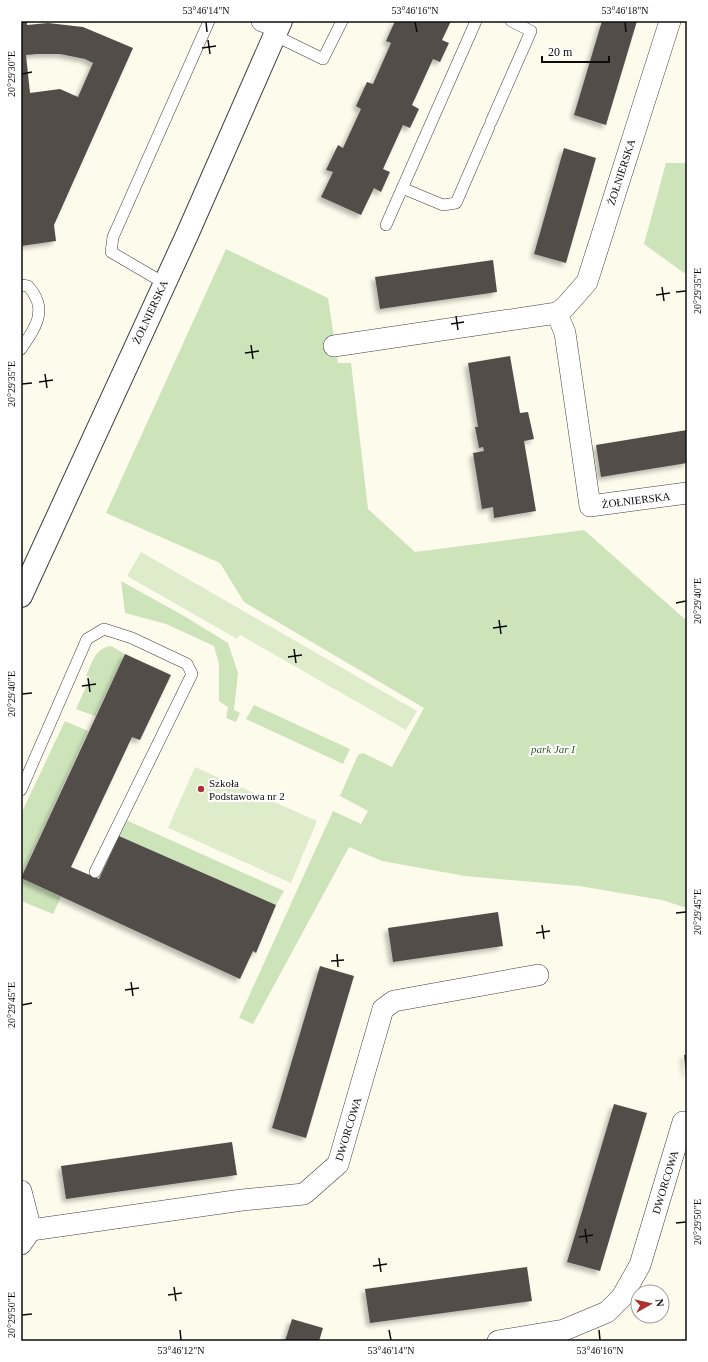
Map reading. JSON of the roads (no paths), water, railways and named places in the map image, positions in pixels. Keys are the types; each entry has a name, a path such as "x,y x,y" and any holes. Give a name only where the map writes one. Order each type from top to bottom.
{"street":[{"name":"ŻOŁNIERSKA","path":"670,21 587,282 565,307 557,312 565,333 590,506 687,493"},
{"name":"ŻOŁNIERSKA","path":"24,583 187,234 274,26"},
{"path":"334,346 557,312"},
{"name":"DWORCOWA","path":"26,1237 242,1200 304,1194 338,1164 383,1009 394,1001 538,974"},
{"name":"DWORCOWA","path":"498,1341 564,1330 607,1312 622,1297 640,1265 683,1122 687,1122"},
{"path":"21,1191 26,1237"}],"lane":[{"path":"164,282 111,252 113,237 209,21"},
{"path":"274,26 323,59 342,21"},
{"path":"386,225 476,21"},
{"path":"402,188 443,205 456,203 532,32 511,21"},
{"path":"21,285 28,286 35,294 40,311 36,328 21,349"},
{"path":"21,790 87,639 104,629 132,638 187,664 192,674 95,872"}],"place":[{"name":"Szkoła Podstawowa nr 2","path":"201,789"}],"park label":[{"name":"park Jar I","path":"553,749"}]}
